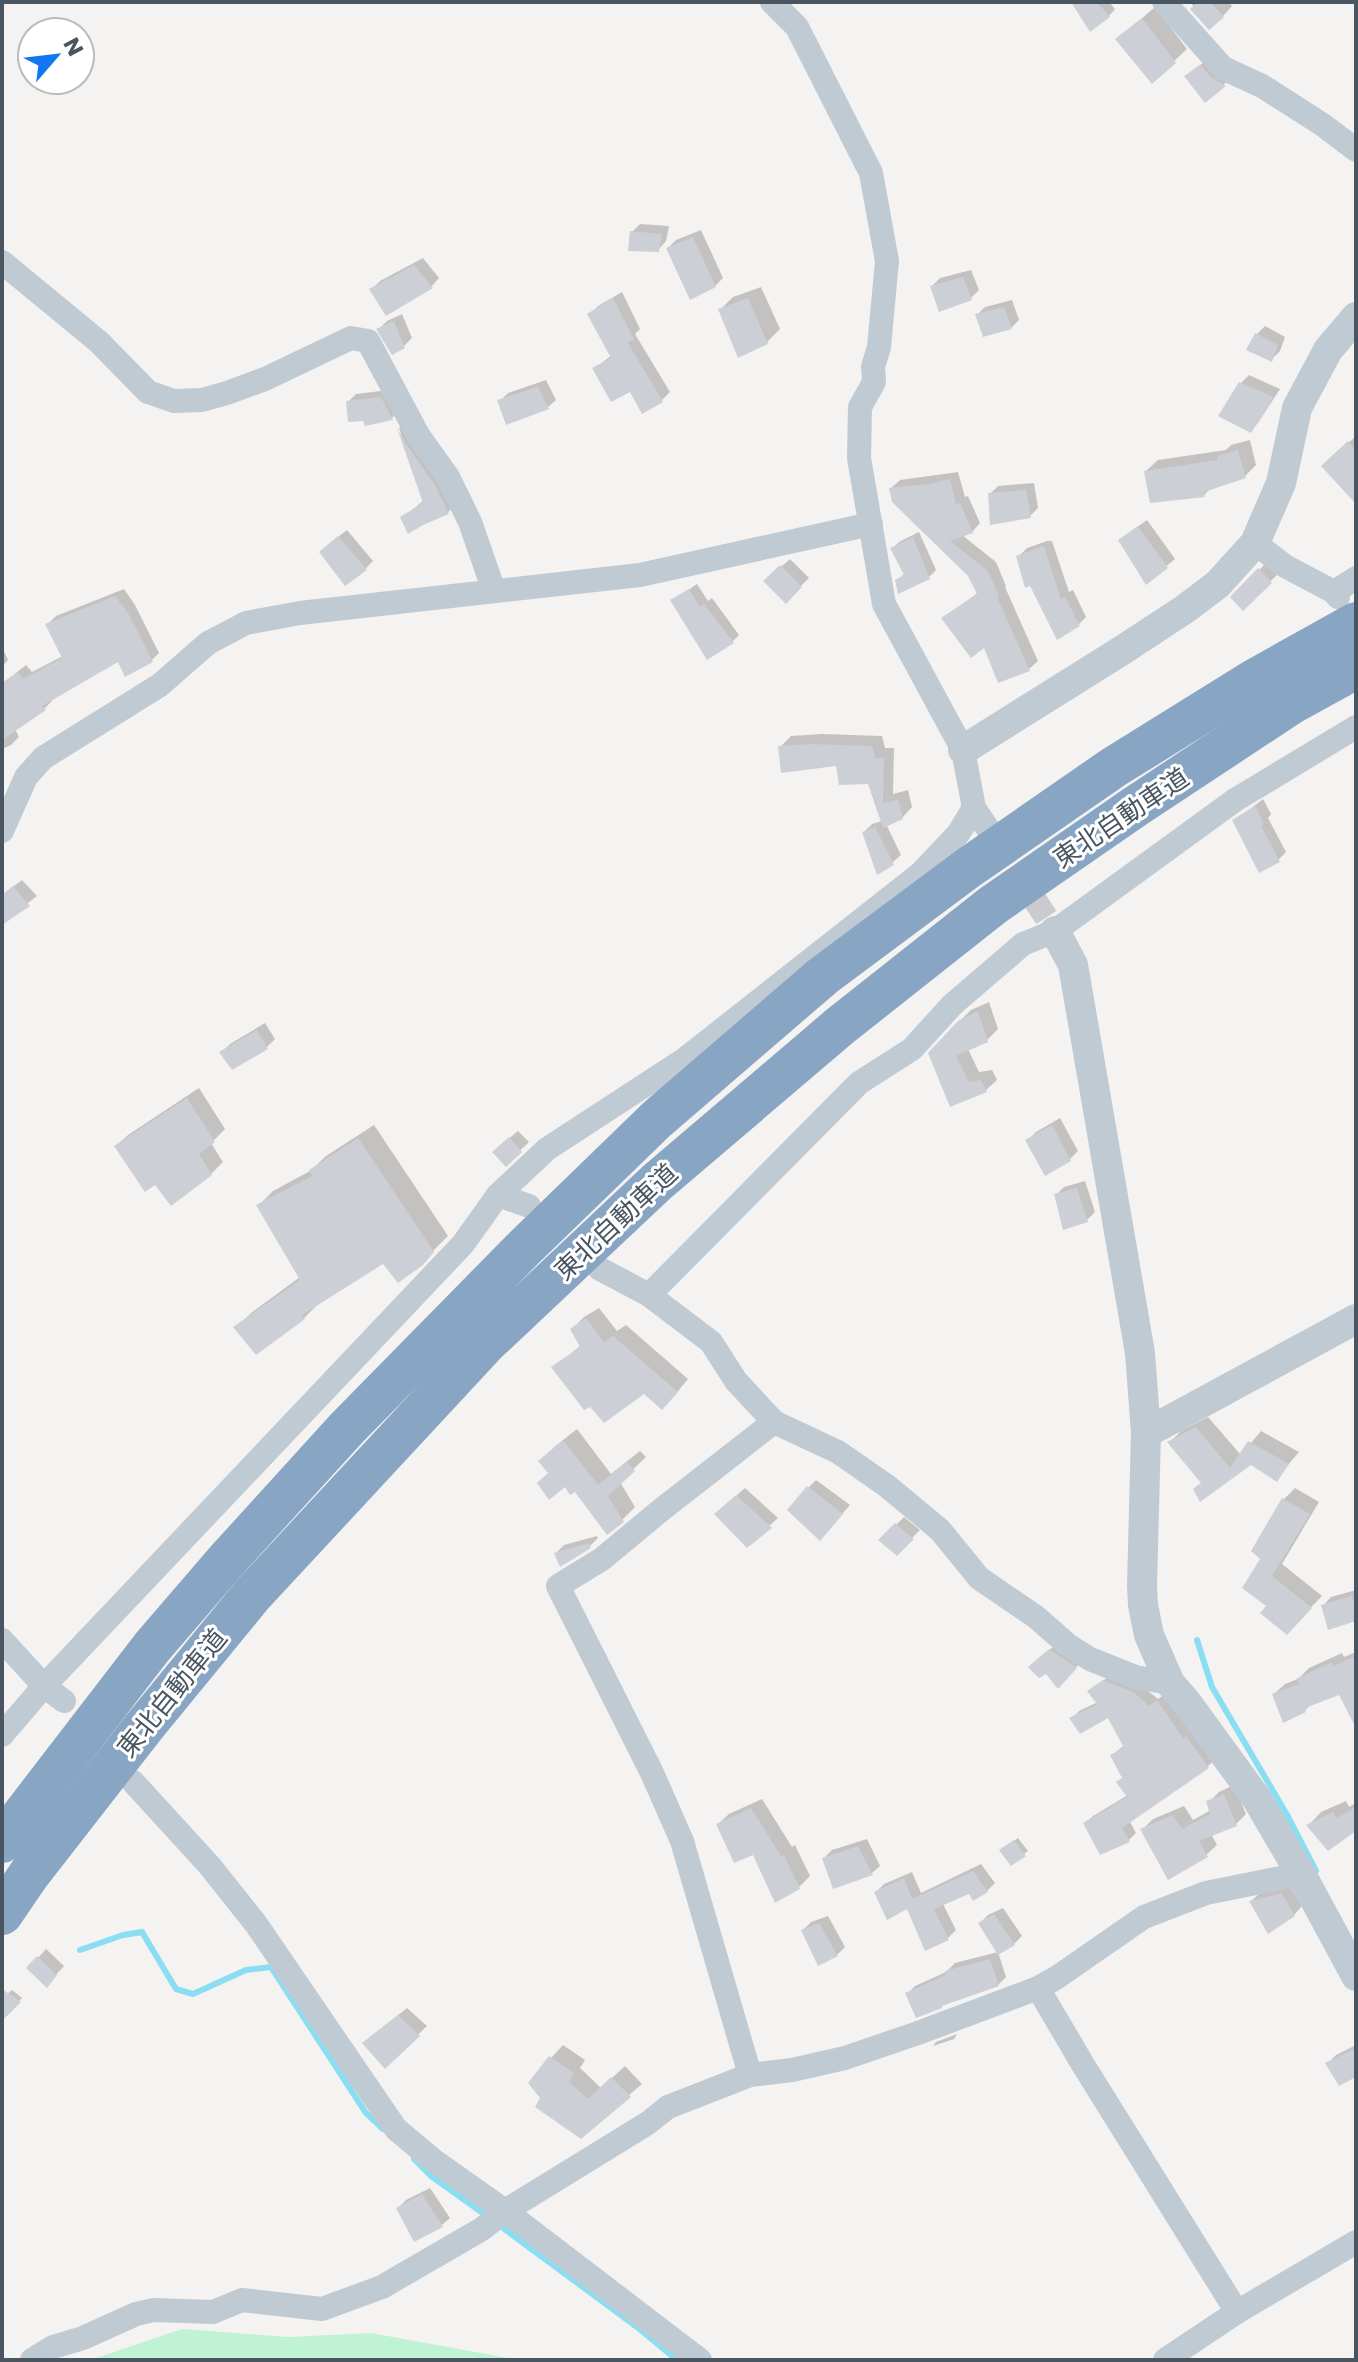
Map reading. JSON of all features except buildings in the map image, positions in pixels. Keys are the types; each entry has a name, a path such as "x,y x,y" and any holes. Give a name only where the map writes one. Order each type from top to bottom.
{"highway":[{"name":"東北自動車道","path":"2,1842 152,1647 246,1539 358,1417 522,1250 657,1119 823,976 968,868 1126,759 1254,680 1342,604"},
{"name":"東北自動車道","path":"2,1914 124,1752 252,1595 486,1343 657,1182 840,1026 993,905 1292,703 1356,668"}],"street":[{"path":"772,2 797,27 871,173 887,261 879,347 873,367 874,382 860,407 859,458 884,604 963,750 974,808 990,832"},
{"path":"1164,2 1223,68 1262,86 1356,150"},
{"path":"2,262 99,342 148,392 174,401 202,400 227,393 265,379 351,338 368,341 418,435 448,477 470,522 494,591"},
{"path":"963,750 1185,609 1218,584 1255,543 1281,483 1297,408 1328,350 1356,317"},
{"path":"2,831 26,777 43,758 160,685 208,643 246,623 300,613 640,575 871,524"},
{"path":"1255,543 1342,604 1356,578"},
{"path":"649,1295 859,1083 912,1049 952,1005 1023,944 1055,931 1235,800 1356,727"},
{"path":"2,1735 44,1686 463,1244 498,1195 547,1149 685,1059 920,874 958,834 974,808"},
{"path":"1055,931 1073,965 1140,1353 1146,1433 1143,1605 1149,1635 1170,1683 1257,1799 1356,1976"},
{"path":"498,1195 529,1206"},
{"path":"600,1269 649,1295 711,1342 736,1381 774,1422 838,1452 887,1486 940,1530 979,1578 1036,1617 1068,1645 1090,1659 1135,1677 1170,1683"},
{"path":"1146,1433 1356,1319"},
{"path":"750,2075 682,1841 652,1773 558,1586 602,1559 774,1422"},
{"path":"2,1640 44,1686 64,1701"},
{"path":"133,1782 209,1865 256,1924 396,2129 497,2217 700,2360"},
{"path":"32,2360 53,2347 83,2338 136,2314 154,2310 213,2312 242,2300 322,2309 382,2287 648,2123 668,2107 750,2075 792,2070 845,2058 918,2033 1038,1988 1144,1917 1206,1893 1301,1874"},
{"path":"1038,1988 1237,2312"},
{"path":"1165,2360 1237,2312 1356,2242"}],"green space":[{"path":"182,2329 288,2337 371,2333 520,2360 90,2360"}],"waterway":[{"path":"1197,1640 1212,1687 1286,1813 1316,1871"},
{"path":"80,1950 123,1935 142,1932 176,1989 193,1994 246,1970 271,1967 366,2113 383,2129"},
{"path":"414,2159 431,2176 487,2216"},
{"path":"499,2225 677,2360"}],"tunnel":[{"path":"994,837 1055,931"}]}
